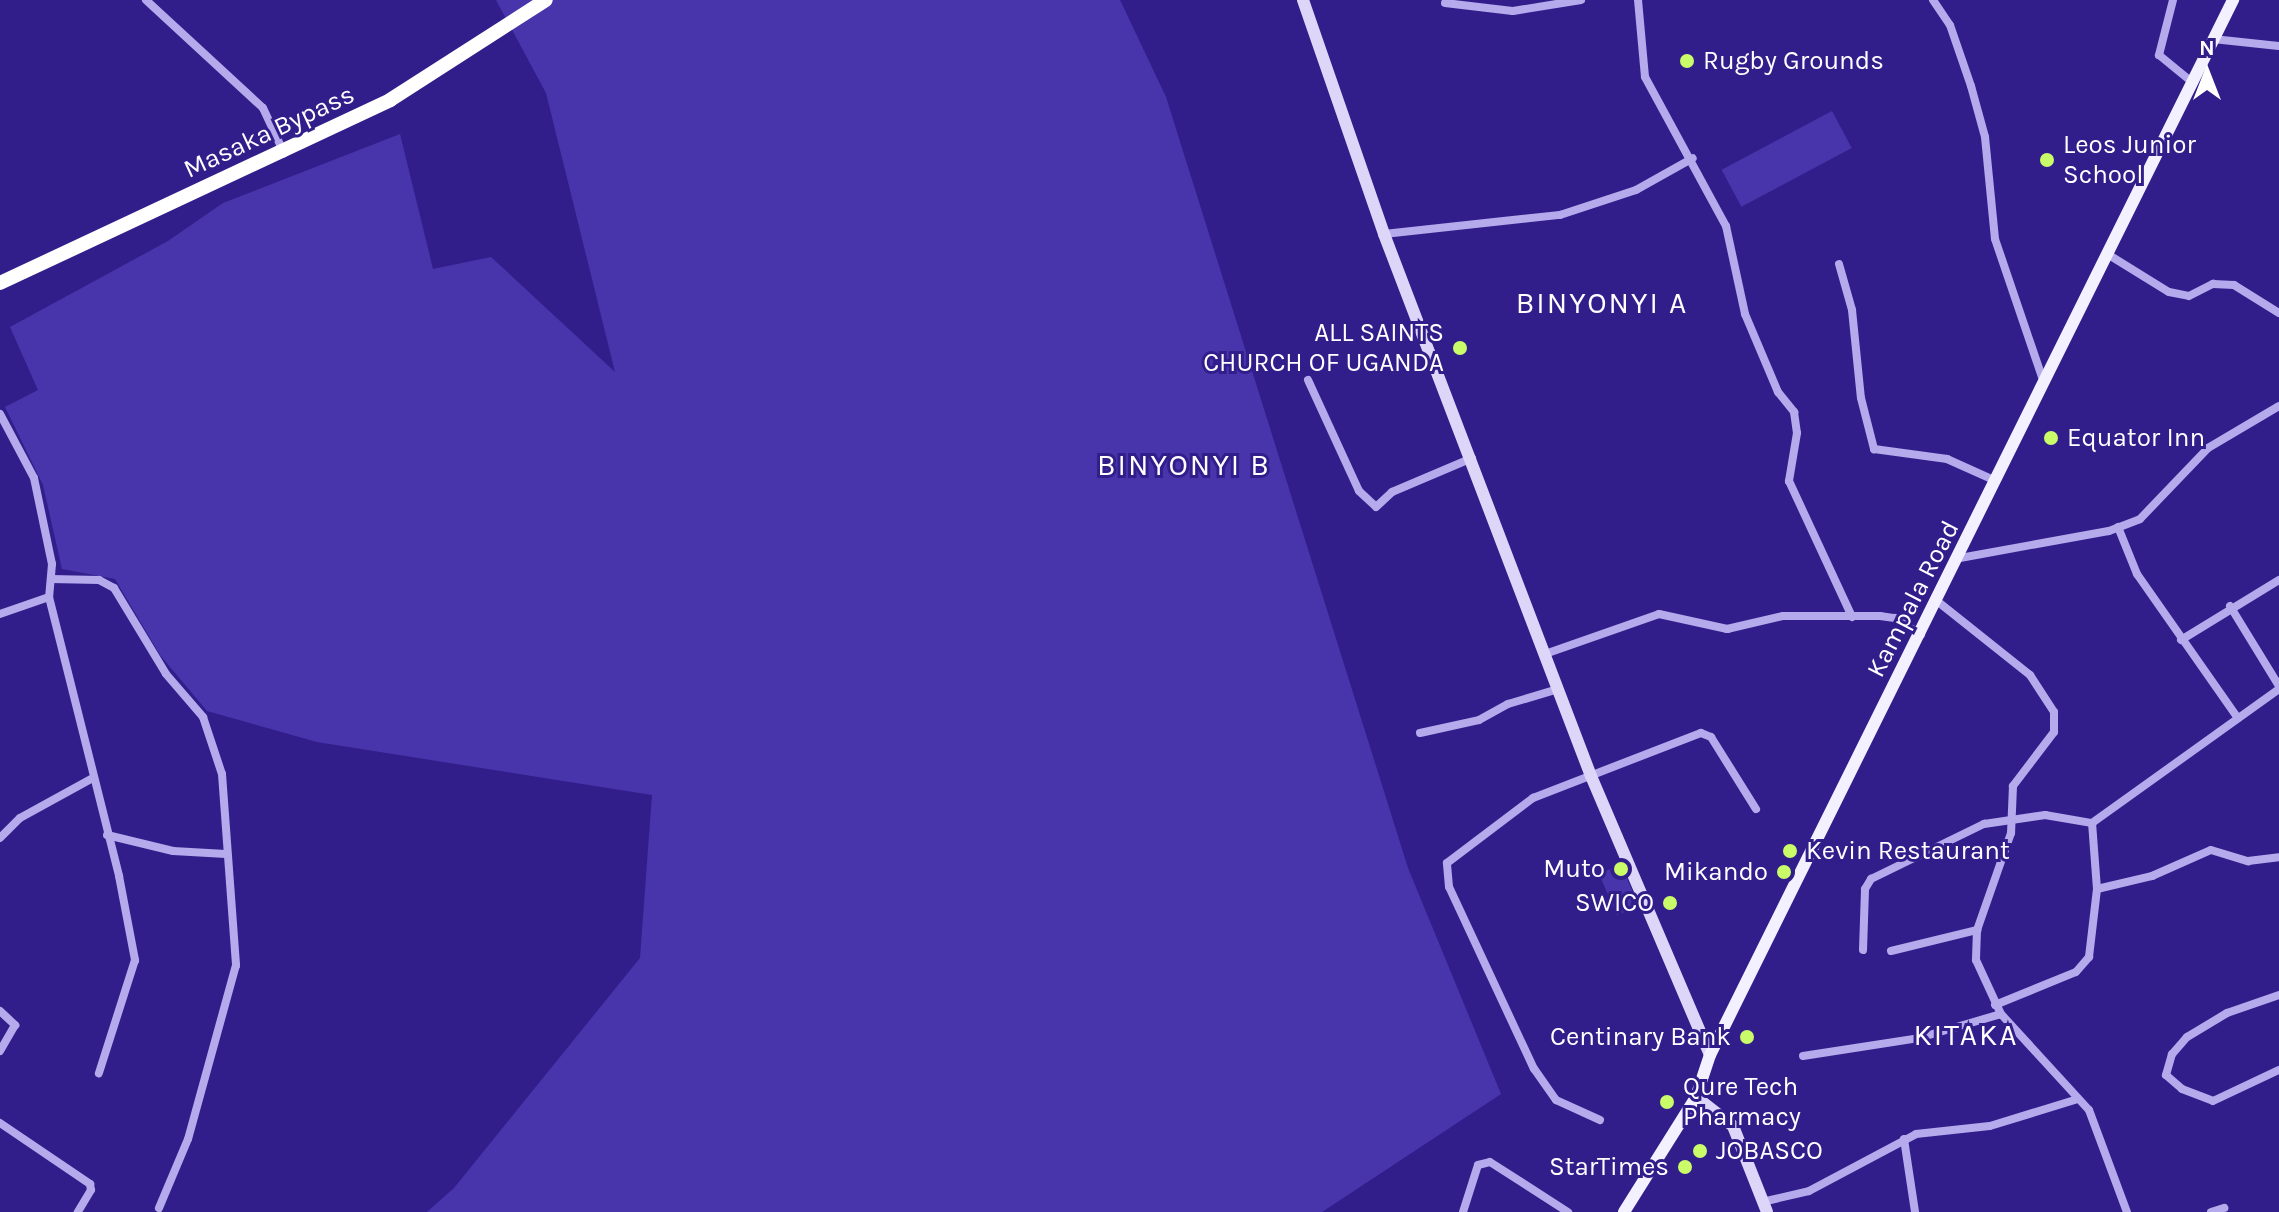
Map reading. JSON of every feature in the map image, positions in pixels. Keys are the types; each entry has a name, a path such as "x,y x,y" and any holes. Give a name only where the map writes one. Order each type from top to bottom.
{"highway":[{"name":"Masaka Bypass","path":"0,283 284,154 436,73 546,0"}],"main road":[{"path":"1303,0 1384,234 1591,776 1710,1055"},
{"name":"Kampala Road","path":"1624,1212 1696,1097 1710,1055 1960,558 2233,0"},
{"path":"1696,1097 1733,1126 1764,1207"}],"street":[{"path":"146,0 263,108 284,154"},
{"path":"1445,3 1513,11 1581,0"},
{"path":"1638,0 1645,77 1693,158 1726,226 1745,314 1778,392 1794,412 1797,433 1789,481 1852,617"},
{"path":"1933,0 1950,25 1978,111 1995,239 2044,383"},
{"path":"2173,0 2159,55 2192,82"},
{"path":"2213,39 2279,46"},
{"path":"1384,234 1547,218 1636,190 1693,158"},
{"path":"2109,255 2169,292 2189,296 2213,284 2234,285 2279,313"},
{"path":"1839,264 1874,449 1947,459 1996,481"},
{"path":"1308,380 1359,491 1376,507 1392,492 1472,458"},
{"path":"1960,558 2118,527 2140,519 2208,448 2279,406"},
{"path":"0,414 40,496 51,579 49,597 107,835 134,968 99,1073"},
{"path":"2118,527 2137,574 2238,718"},
{"path":"51,579 99,580 114,588 166,674 203,717 224,787 234,977 188,1139 159,1208"},
{"path":"2181,640 2230,606 2279,580"},
{"path":"0,614 49,597"},
{"path":"1937,601 2030,675 2054,712 2054,732 2016,779 2013,818 1977,930 1979,974 2001,1014 2089,1110 2127,1212"},
{"path":"1863,950 1865,889 1871,879 1970,830 2013,818 2057,815 2092,823 2279,687 2230,606"},
{"path":"1545,654 1659,614 1727,629 1783,616 1895,618 1921,635"},
{"path":"1420,733 1479,720 1508,704 1558,689"},
{"path":"1600,1120 1556,1100 1534,1069 1446,874 1454,853 1533,798 1707,734 1756,809"},
{"path":"0,838 20,818 91,779"},
{"path":"1995,1005 2083,967 2089,957 2097,889 2092,823"},
{"path":"107,835 173,851 226,854"},
{"path":"2097,889 2152,876 2211,850 2248,861 2279,857"},
{"path":"1891,951 1977,930"},
{"path":"2279,995 2227,1013 2187,1037 2172,1054 2166,1075 2182,1089 2213,1101 2279,1070"},
{"path":"0,1011 15,1025 0,1051"},
{"path":"1803,1056 1919,1038 2001,1014"},
{"path":"1764,1207 1809,1191 1904,1139 1998,1124 2078,1099"},
{"path":"0,1123 90,1184 78,1212"},
{"path":"1904,1139 1915,1212"},
{"path":"1463,1212 1478,1165 1490,1162 1568,1212"},
{"path":"2211,1212 2224,1208"}],"shaded area":[{"path":"496,0 1120,0 1166,97 1408,868 1501,1094 1322,1212 427,1212 454,1188 640,958 652,795 317,742 207,711 160,655 115,579 62,569 43,485 5,407 38,390 10,327 168,241 223,203 400,134 433,269 491,257 615,372 546,93"},
{"path":"1832,111 1852,148 1741,207 1722,170"},
{"path":"1615,867 1620,876 1625,874 1639,906 1617,915 1599,874"}],"place":[{"name":"Rugby Grounds","path":"1687,61"},
{"name":"Leos Junior School","path":"2047,160"},
{"name":"ALL SAINTS CHURCH OF UGANDA","path":"1460,348"},
{"name":"Equator Inn","path":"2051,438"},
{"name":"Kevin Restaurant","path":"1790,851"},
{"name":"Muto","path":"1621,869"},
{"name":"Mikando","path":"1784,872"},
{"name":"SWICO","path":"1670,903"},
{"name":"Centinary Bank","path":"1747,1037"},
{"name":"Qure Tech Pharmacy","path":"1667,1102"},
{"name":"JOBASCO","path":"1700,1151"},
{"name":"StarTimes","path":"1685,1167"}],"district":[{"name":"BINYONYI A","path":"1602,303"},
{"name":"BINYONYI B","path":"1184,465"},
{"name":"KITAKA","path":"1966,1035"}]}
